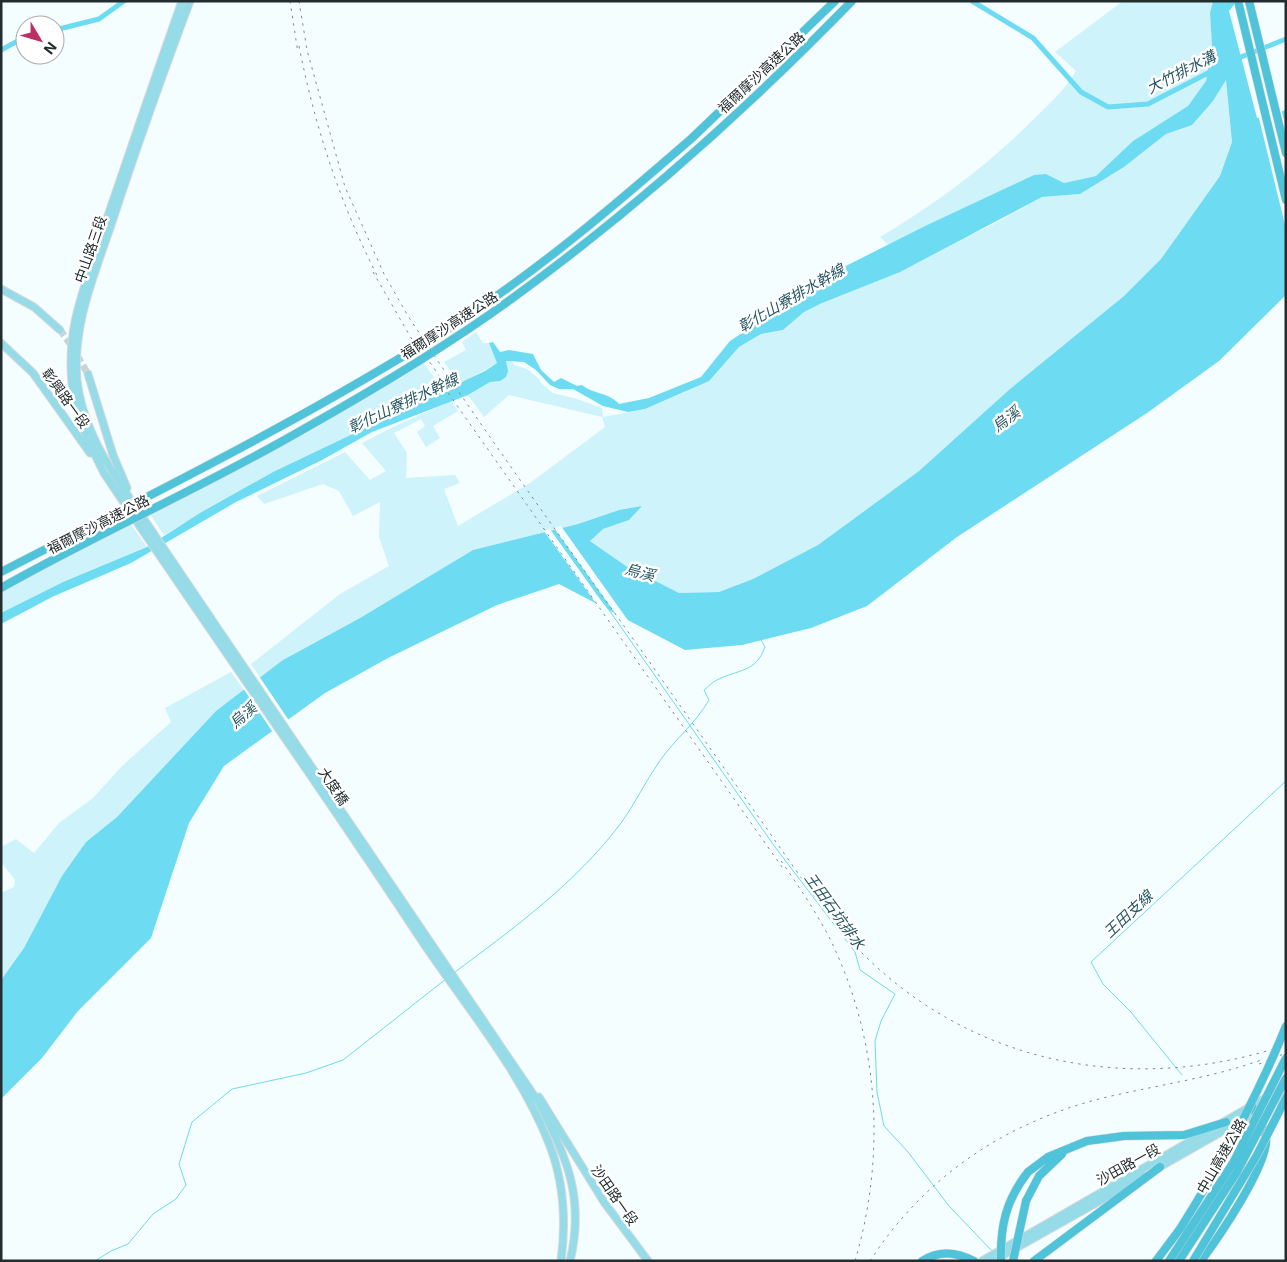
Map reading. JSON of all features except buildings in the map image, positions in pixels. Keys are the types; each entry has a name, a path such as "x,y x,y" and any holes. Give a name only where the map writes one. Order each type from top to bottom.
{"highway":[{"name":"福爾摩沙高速公路","path":"1,572 254,442 345,392 462,319 538,265 645,179 731,102 835,1"},
{"name":"福爾摩沙高速公路","path":"1,588 278,444 436,349 508,301 660,182 780,73 852,1"},
{"path":"1238,1 1286,200"},
{"path":"1249,1 1286,153"},
{"path":"1161,1261 1236,1136 1272,1062 1286,1026"},
{"name":"中山高速公路","path":"1169,1261 1233,1163 1286,1058"},
{"name":"中山高速公路","path":"1179,1261 1237,1172 1286,1078"},
{"path":"1193,1261 1247,1172 1286,1097"},
{"path":"1201,1261 1223,1228 1264,1156 1266,1138 1254,1109"},
{"path":"1001,1261 1001,1229 1005,1211 1016,1187 1028,1172 1048,1157 1070,1148 1106,1138 1184,1135 1226,1122"},
{"path":"1014,1261 1026,1201 1039,1176 1070,1148"},
{"path":"1034,1261 1160,1167"},
{"path":"1156,1261 1180,1229"},
{"path":"922,1261 931,1256 945,1253 960,1255 974,1261"}],"main road":[{"name":"中山路三段","path":"134,502 106,462 88,423 77,380 80,326 93,276 176,28 182,1"},
{"name":"中山路三段","path":"104,473 77,412 71,363 75,314 176,28 190,1"},
{"path":"1,289 34,307 60,330"},
{"name":"彰興路一段","path":"1,343 33,373 104,473"},
{"name":"彰興路一段","path":"88,374 113,455 134,502"},
{"name":"大度橋","path":"104,473 521,1082"},
{"name":"大度橋","path":"134,502 521,1082"},
{"path":"521,1082 538,1117 559,1174 564,1216 561,1261"},
{"path":"521,1082 555,1133 572,1178 576,1214 570,1261"},
{"name":"沙田路一段","path":"521,1082 546,1104 565,1140 616,1219 648,1261"},
{"name":"沙田路一段","path":"982,1261 1160,1167 1254,1109 1286,1086"},
{"name":"沙田路一段","path":"993,1261 1015,1245 1226,1122 1286,1097"}],"shaded area":[{"path":"1123,1 1213,1 1210,13 1212,46 1206,81 1188,106 1133,141 1096,176 1064,183 1046,174 925,226 888,245 880,237 922,211 981,167 1052,101 1068,84 1076,71 1055,52"},
{"path":"1226,79 1232,142 1220,176 1161,259 1124,296 1010,389 919,471 818,545 753,579 719,592 679,593 626,566 589,540 603,529 629,520 619,510 578,524 473,550 360,618 283,660 262,680 251,664 340,594 389,566 379,537 380,502 353,516 339,491 323,484 264,504 257,496 345,452 370,480 386,471 362,443 451,401 458,411 433,426 440,438 426,447 417,432 425,426 421,419 394,433 407,453 406,478 455,475 460,483 444,489 458,526 530,483 605,427 602,417 509,395 484,417 468,395 490,382 500,381 505,361 511,360 514,365 527,369 553,393 602,408 603,417 645,409 687,391 726,362 739,347 761,334 783,330 804,312 822,303 992,225 1042,197 1080,194 1124,167 1166,134 1192,124 1213,101"},
{"path":"476,332 483,343 489,343 497,363 460,384 444,362 466,350 462,342"},
{"path":"423,362 444,391 273,472 164,535 148,511"},
{"path":"128,520 147,547 63,582 1,613 1,585"},
{"path":"231,672 244,690 216,711 117,817 86,842 24,948 1,980 1,893 14,887 15,880 1,862 1,847 16,839 34,853 59,823 93,798 122,766 171,722 165,708"}],"water":[{"name":"烏溪","path":"1213,1 1237,1 1229,11 1257,118 1286,110 1286,295 1219,361 1147,413 957,537 867,606 811,628 742,645 685,650 559,584 497,605 388,658 325,693 224,766 189,823 151,938 78,1011 42,1058 1,1099 1,980 24,948 62,876 86,842 117,817 216,711 283,660 360,618 473,550 578,524 619,510 642,506 629,520 603,529 590,541 626,566 679,593 719,592 753,579 818,545 919,471 1010,389 1124,296 1161,259 1220,176 1232,142 1226,80 1213,101 1192,125 1166,134 1124,167 1080,194 1042,197 900,272 822,303 804,312 783,330 761,334 739,347 709,381 645,409 628,412 603,406 573,389 559,389 550,385 536,370 524,362 506,361 508,371 506,377 500,381 490,382 468,395 372,432 322,460 236,502 131,563 52,597 1,624 1,613 63,582 147,547 200,513 273,472 485,371 497,363 489,343 493,342 500,352 509,350 533,354 541,370 554,382 561,378 577,386 582,385 615,400 619,404 649,398 701,377 730,341 836,271 925,226 1034,175 1046,174 1064,183 1096,176 1133,141 1188,106 1206,81 1212,46 1210,13"}],"pier":[{"path":"1253,94 1259,115 1281,109 1286,127 1286,229"},
{"path":"561,526 632,626 620,620 554,528"},
{"path":"550,529 612,615 600,609 544,531"},
{"path":"259,676 290,722 274,734 243,688"}],"waterway":[{"path":"65,28 99,19 124,1"},
{"name":"大竹排水溝","path":"972,1 1033,38 1081,92 1108,107 1148,104 1212,71"},
{"name":"大竹排水溝","path":"1236,59 1286,39"},
{"path":"1,50 15,42"},
{"name":"王田石坑排水","path":"609,610 775,847 855,952 860,970 895,994 881,1021 875,1041 877,1092 884,1126 908,1152 949,1206 993,1252"},
{"path":"455,972 543,904 604,845 626,816 659,762 704,708 709,700 704,690 715,681 746,669 757,662 765,647 761,640"},
{"name":"王田支線","path":"1182,1075 1130,1011 1103,984 1091,962 1286,781"},
{"path":"95,1261 111,1251 128,1244 153,1214 176,1199 186,1185 179,1164 192,1122 232,1089 306,1073 343,1060 446,979"}],"tunnel":[{"path":"60,330 88,374"}],"railway":[{"path":"290,1 298,53"},
{"path":"299,1 307,50 345,187 384,274 408,316 500,452 807,886 829,915 864,955 908,993 957,1023 1008,1046 1062,1061 1117,1068 1173,1068 1230,1060 1286,1045"},
{"path":"299,46 305,76 330,164 352,222 378,277"},
{"path":"373,272 418,350"},
{"path":"417,344 450,391"},
{"path":"444,387 782,867"},
{"path":"781,861 806,897 828,935 845,974 858,1013 867,1054 873,1095 874,1137 871,1179 865,1220 855,1261"},
{"path":"1259,1064 1286,1053"},
{"path":"870,1261 916,1203 970,1157 1001,1138 1067,1108 1103,1098 1184,1081 1264,1059"}],"water label":[{"name":"彰化山寮排水幹線","path":"791,298"},
{"name":"彰化山寮排水幹線","path":"403,403"}]}
